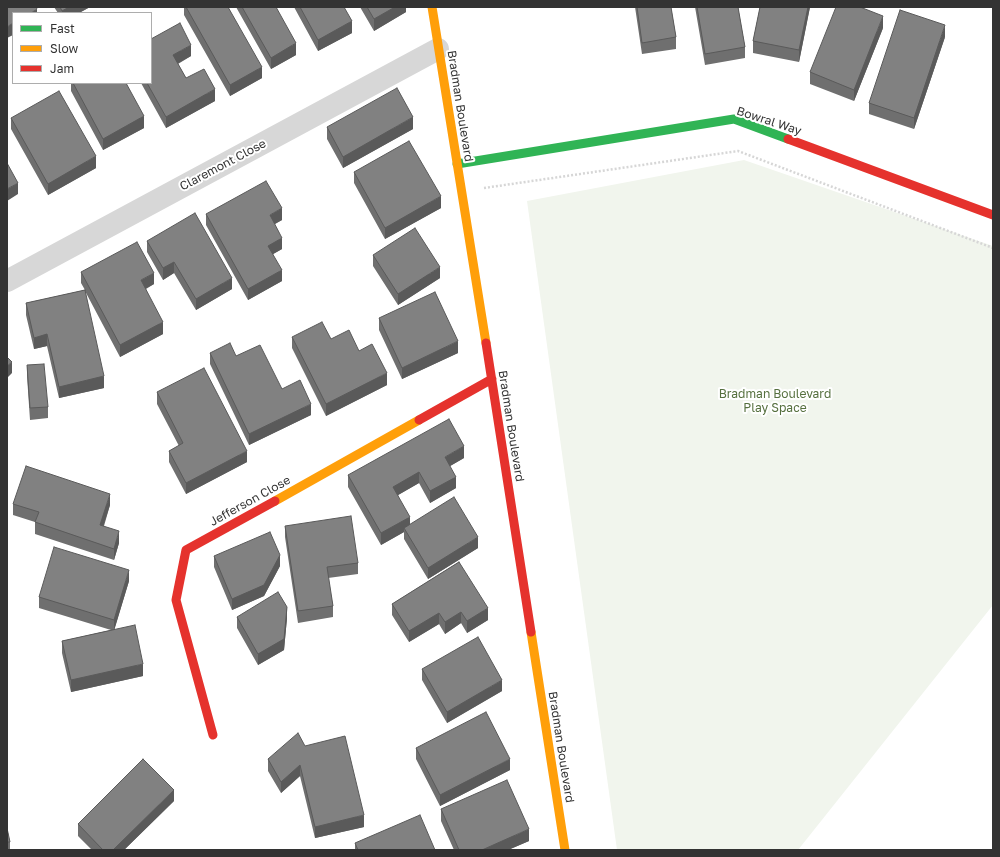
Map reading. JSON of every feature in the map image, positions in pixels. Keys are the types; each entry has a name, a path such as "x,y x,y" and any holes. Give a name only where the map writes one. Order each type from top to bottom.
{"street":[{"name":"Bradman Boulevard","path":"432,7 492,379 565,850"},
{"name":"Claremont Close","path":"7,281 438,49"},
{"name":"Bowral Way","path":"457,164 734,119 993,215"},
{"name":"Jefferson Close","path":"213,735 176,600 186,550 492,379"}],"path":[{"path":"462,192 738,151 993,248"}],"green space":[{"name":"Bradman Boulevard Play Space","path":"744,160 993,246 993,605 798,850 617,850 527,201"}],"building":[{"path":"7,7 36,7 37,9 32,12 12,12 12,24 7,27"},
{"path":"60,7 69,7 62,11"},
{"path":"186,7 228,7 262,67 230,85"},
{"path":"242,7 276,7 296,43 271,58"},
{"path":"300,7 344,7 352,21 318,40"},
{"path":"367,7 395,7 374,19"},
{"path":"637,7 671,7 676,37 642,43"},
{"path":"697,7 738,7 745,47 705,54"},
{"path":"760,7 808,7 799,50 753,41"},
{"path":"836,7 860,7 883,16 854,90 810,72"},
{"path":"900,10 945,25 914,118 869,103"},
{"path":"180,23 191,45 173,55 186,78 204,69 215,89 166,117 148,84 152,84 152,38"},
{"path":"74,84 127,84 144,116 103,139"},
{"path":"397,88 413,117 343,157 327,127"},
{"path":"59,91 96,156 48,184 11,118"},
{"path":"409,141 441,196 385,228 354,172"},
{"path":"7,163 18,183 7,189"},
{"path":"266,181 282,208 270,215 282,238 268,246 282,270 248,289 206,214"},
{"path":"195,213 232,278 196,299 174,262 163,268 147,241"},
{"path":"415,228 440,267 398,294 373,255"},
{"path":"137,242 154,273 141,280 163,322 120,345 81,272"},
{"path":"85,290 104,376 59,387 47,334 34,338 26,303"},
{"path":"435,292 458,341 402,368 379,318"},
{"path":"322,322 331,339 349,330 359,351 372,344 387,373 326,404 292,337"},
{"path":"230,343 236,356 260,345 282,389 300,380 311,404 249,434 210,353"},
{"path":"7,357 12,362 7,366"},
{"path":"44,364 48,407 30,408 27,365"},
{"path":"204,368 247,451 186,483 169,451 183,443 157,392"},
{"path":"449,419 464,446 445,457 456,477 430,491 419,472 393,487 410,517 381,533 348,475"},
{"path":"26,466 110,494 100,525 119,531 114,549 35,522 39,512 13,504"},
{"path":"454,497 478,537 428,568 404,528"},
{"path":"351,516 358,563 327,567 333,606 298,611 285,526"},
{"path":"270,532 280,555 264,585 232,599 214,556"},
{"path":"54,547 129,570 114,620 39,597"},
{"path":"459,562 488,608 467,621 461,612 445,622 439,613 409,631 392,604"},
{"path":"278,592 287,607 284,639 258,654 237,617"},
{"path":"135,625 143,664 71,680 62,641"},
{"path":"478,637 502,680 447,712 422,669"},
{"path":"486,712 510,759 440,795 416,748"},
{"path":"298,733 305,746 345,736 364,815 315,827 300,765 281,782 268,759"},
{"path":"143,759 174,790 113,850 103,850 78,824"},
{"path":"507,780 529,829 482,850 459,850 441,809"},
{"path":"420,815 435,850 358,850 355,843"},
{"path":"7,828 10,842 7,842"}],"traffic: fast":[{"path":"457,164 734,119 788,139"}],"traffic: slow":[{"path":"432,7 486,343"},
{"path":"275,501 419,420"},
{"path":"531,632 565,850"}],"traffic: jam":[{"path":"788,139 993,215"},
{"path":"486,343 531,632"},
{"path":"419,420 492,379"},
{"path":"213,735 176,600 186,550 275,501"}]}
